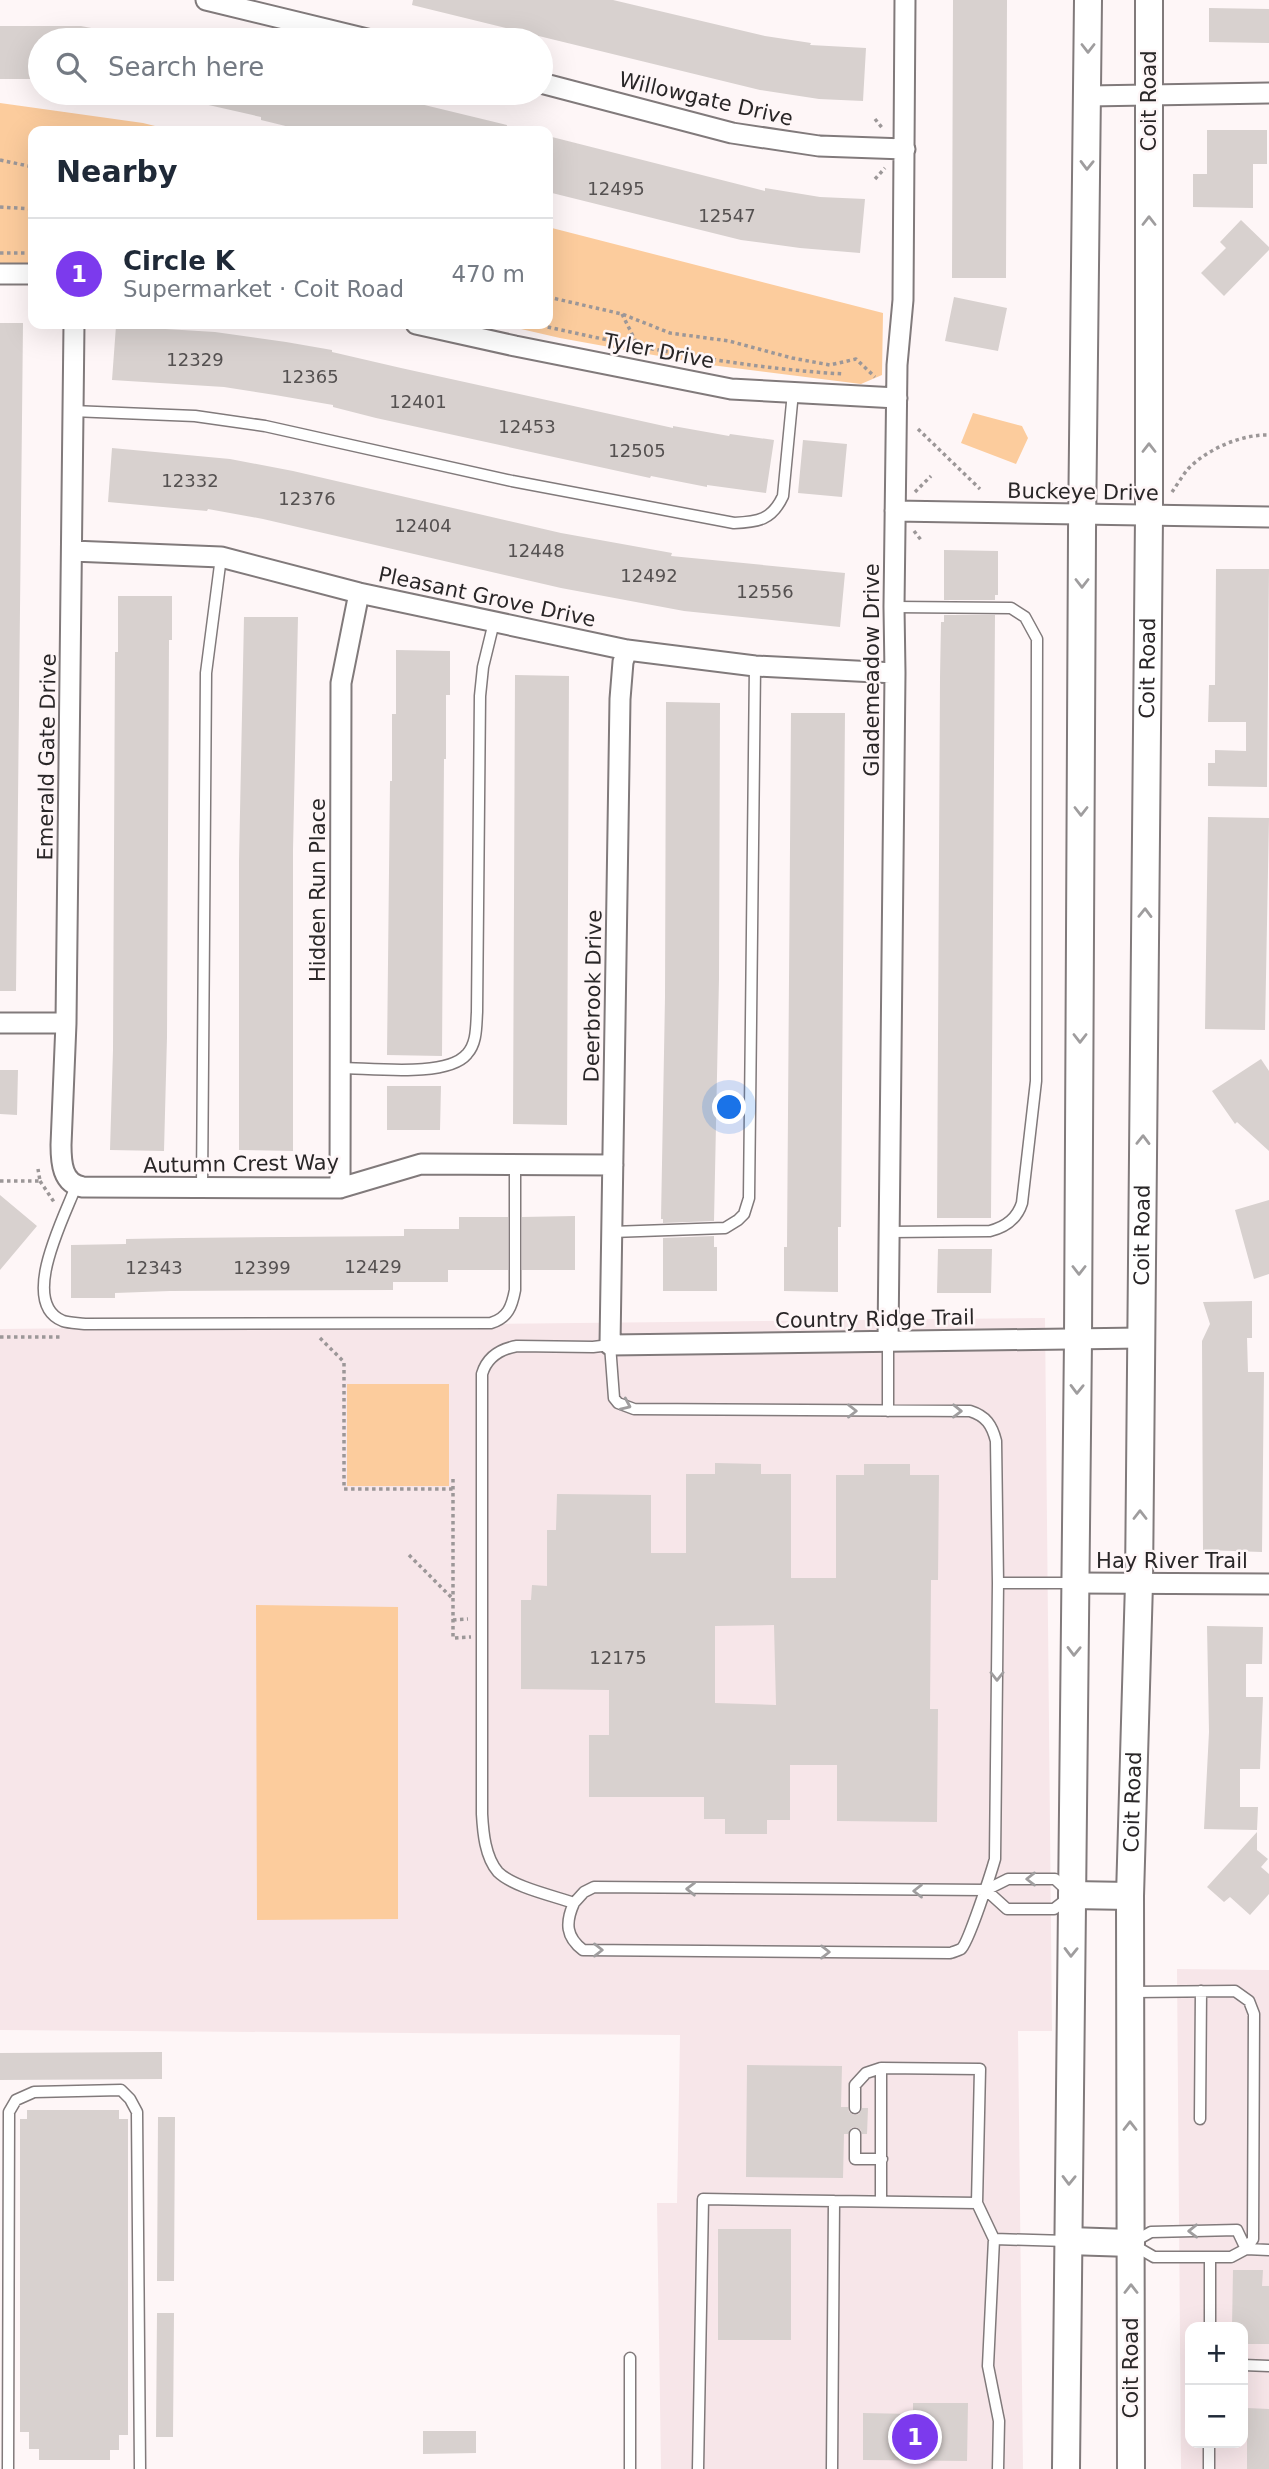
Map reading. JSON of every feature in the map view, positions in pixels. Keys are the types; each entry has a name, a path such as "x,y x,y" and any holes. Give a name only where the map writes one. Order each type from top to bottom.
{"main road":[{"path":"1066,2469 1088,0"},
{"name":"Coit Road","path":"1131,2469 1130,1896 1139,1583 1149,516 1149,0"},
{"path":"1072,1895 1130,1896"},
{"path":"1068,2241 1130,2243"}],"street":[{"path":"206,0 322,28"},
{"name":"Glademeadow Drive","path":"888,1341 895,511 897,365 903,300 905,0"},
{"name":"Willowgate Drive","path":"553,86 732,133 819,146 905,149"},
{"path":"1088,96 1269,93"},
{"path":"0,274 28,274"},
{"name":"Emerald Gate Drive","path":"74,329 66,1023 61,1163 67,1177 76,1186"},
{"name":"Tyler Drive","path":"438,329 731,388 897,398"},
{"name":"Buckeye Drive","path":"895,511 1269,517"},
{"name":"Pleasant Grove Drive","path":"72,551 221,557 359,593 627,650 755,666 895,673"},
{"name":"Hidden Run Place","path":"340,1188 341,683 359,593"},
{"name":"Deerbrook Drive","path":"610,1345 620,699 623,662 627,650"},
{"path":"0,1023 66,1023"},
{"name":"Autumn Crest Way","path":"76,1186 340,1188 421,1164 613,1164"},
{"name":"Country Ridge Trail","path":"610,1345 1141,1338"},
{"name":"Hay River Trail","path":"1074,1583 1269,1584"}],"lane":[{"path":"72,411 195,416 265,426 512,481 734,523 754,522 765,518 778,506 783,496 793,392"},
{"path":"202,1189 206,673 221,557"},
{"path":"890,1232 990,1231 1003,1228 1018,1215 1022,1203 1037,1081 1037,639 1025,617 1011,608 894,607"},
{"path":"340,1068 443,1068 460,1062 469,1053 474,1042 477,1013 480,696 483,667 494,622"},
{"path":"612,1232 717,1230 738,1220 747,1207 755,666"},
{"path":"76,1186 44,1273 43,1284 44,1297 50,1309 64,1321 85,1324 491,1322 499,1320 513,1305 515,1164"},
{"path":"888,1341 888,1411"},
{"path":"574,1903 523,1885 499,1873 486,1846 482,1814 483,1371 493,1355 508,1347 610,1345 614,1398 618,1403 634,1409 970,1411 989,1422 996,1441 998,1583 995,1859 986,1890 966,1943 960,1950 950,1953 583,1950 573,1942 568,1927 574,1903 584,1892 594,1887 922,1892 986,1890 1008,1879 1055,1879 1072,1895 1054,1909 1007,1909 986,1890"},
{"path":"998,1583 1074,1583"},
{"path":"1200,2119 1201,1991"},
{"path":"1130,1992 1235,1991 1249,2001 1254,2014 1253,2239 1246,2249 1231,2257 1154,2257 1130,2243"},
{"path":"881,2068 881,2200"},
{"path":"855,2108 855,2085 866,2073 881,2068 980,2069 977,2203 994,2239 988,2366 999,2421 998,2469"},
{"path":"8,2469 9,2112 16,2100 34,2092 121,2090 137,2112 140,2469"},
{"path":"855,2134 855,2159 882,2159"},
{"path":"698,2469 703,2199 977,2203"},
{"path":"831,2469 834,2201"},
{"path":"1130,2243 1151,2232 1237,2230 1246,2249"},
{"path":"994,2239 1068,2241"},
{"path":"1246,2249 1269,2249"},
{"path":"1210,2257 1210,2322"},
{"path":"630,2358 630,2469"},
{"path":"1248,2365 1269,2365"},
{"path":"1209,2448 1209,2469"}],"path":[{"path":"875,119 884,130"},
{"path":"0,160 28,166"},
{"path":"874,179 885,168"},
{"path":"0,207 28,209"},
{"path":"0,253 28,253"},
{"path":"553,298 622,314 670,333 730,341 792,358 830,365 856,359 869,371 863,375"},
{"path":"622,314 638,346"},
{"path":"553,328 731,364 851,375"},
{"path":"918,429 981,489"},
{"path":"1168,497 1188,469 1212,452 1254,435 1269,435"},
{"path":"913,494 931,476"},
{"path":"1050,482 1055,492"},
{"path":"913,530 921,540"},
{"path":"38,1169 40,1181 51,1200 67,1209"},
{"path":"0,1181 40,1181"},
{"path":"0,1336 69,1337"},
{"path":"319,1337 344,1362 344,1489 453,1489"},
{"path":"453,1479 453,1638"},
{"path":"408,1555 453,1599"},
{"path":"453,1620 470,1619"}],"shaded area":[{"path":"0,103 155,126 28,126 28,263 0,263"},
{"path":"553,228 883,313 882,375 861,384 703,364 521,329 553,329"},
{"path":"973,413 1022,426 1028,438 1016,464 961,443"},
{"path":"1045,1318 1052,2031 1018,2031 1023,2469 661,2469 657,2203 677,2203 680,2035 0,2030 0,1329"},
{"path":"347,1384 449,1384 449,1486 347,1486"},
{"path":"256,1605 398,1607 398,1919 257,1920"},
{"path":"1177,1969 1269,1970 1269,2469 1181,2469"}],"building":[{"path":"413,0 613,0 765,36 811,43 810,45 866,48 863,101 819,99 760,90 553,39 553,28 506,28 412,5"},
{"path":"953,0 1007,0 1006,278 952,278"},
{"path":"1209,8 1269,9 1269,43 1209,42"},
{"path":"0,26 91,28 28,28 28,79 0,79"},
{"path":"208,105 424,105 507,125 286,126 261,120 261,117"},
{"path":"1207,130 1267,130 1267,164 1253,164 1253,208 1193,207 1193,174 1207,174"},
{"path":"553,137 765,191 765,188 820,197 865,199 860,253 741,240 553,193"},
{"path":"1241,220 1269,250 1224,296 1201,273 1226,248 1220,242"},
{"path":"954,297 1007,308 998,351 945,341"},
{"path":"0,323 23,323 16,991 0,991"},
{"path":"116,329 215,332 332,350 401,368 673,428 774,440 766,493 707,487 651,476 650,478 376,418 333,405 224,387 112,380"},
{"path":"803,440 847,444 842,497 798,493"},
{"path":"112,448 230,459 293,471 561,533 672,553 671,556 845,573 840,627 684,611 561,588 263,519 208,509 108,502"},
{"path":"944,550 998,551 998,595 995,595 995,600 944,600"},
{"path":"1216,569 1269,569 1267,787 1208,786 1208,763 1215,763 1215,750 1246,751 1246,722 1208,722 1209,685 1215,685"},
{"path":"118,596 172,596 172,640 169,640 164,1151 110,1150 115,652 118,652"},
{"path":"944,615 995,615 991,1218 937,1218 940,677 941,622 944,622"},
{"path":"244,617 298,617 293,850 293,1151 239,1150 239,861"},
{"path":"396,650 450,651 450,695 446,695 444,759 442,1056 387,1055 390,781 392,714 396,714"},
{"path":"515,675 569,676 567,1125 513,1124"},
{"path":"666,702 720,703 719,979 714,1221 663,1223 661,1219"},
{"path":"791,713 845,713 841,1227 838,1227 838,1292 784,1291 784,1247 787,1247"},
{"path":"1208,817 1269,818 1265,1030 1205,1029"},
{"path":"1261,1059 1269,1071 1269,1151 1237,1122 1235,1124 1212,1091"},
{"path":"0,1070 18,1070 17,1115 0,1114"},
{"path":"387,1086 441,1086 440,1130 387,1130"},
{"path":"0,1195 37,1226 0,1270"},
{"path":"1269,1200 1269,1274 1254,1279 1235,1210"},
{"path":"575,1216 575,1270 522,1270 522,1217"},
{"path":"459,1217 508,1217 508,1270 448,1270 448,1282 393,1282 393,1290 170,1291 115,1293 115,1298 71,1298 71,1245 126,1244 126,1239 404,1236 404,1229 459,1229"},
{"path":"714,1236 714,1247 717,1247 717,1291 663,1291 663,1238"},
{"path":"938,1249 992,1249 991,1293 937,1293"},
{"path":"1252,1301 1252,1338 1247,1338 1248,1372 1264,1372 1262,1552 1203,1550 1202,1341 1210,1324 1203,1302"},
{"path":"715,1463 761,1464 761,1474 791,1474 791,1578 836,1578 836,1475 864,1475 864,1464 910,1464 910,1475 939,1475 938,1580 931,1580 930,1709 938,1709 937,1822 837,1821 837,1765 790,1765 790,1820 767,1820 767,1834 725,1834 725,1819 704,1819 704,1797 589,1797 589,1735 609,1735 609,1690 521,1689 521,1600 531,1600 532,1585 547,1586 547,1530 556,1530 557,1494 651,1495 651,1553 686,1553 686,1474 715,1474","holes":["774,1625 776,1705 715,1703 715,1626"]},
{"path":"1207,1626 1263,1627 1262,1664 1246,1664 1246,1697 1263,1697 1260,1769 1240,1769 1240,1807 1258,1807 1257,1830 1204,1829 1209,1732"},
{"path":"1257,1832 1257,1850 1268,1859 1261,1867 1269,1874 1269,1894 1250,1915 1230,1897 1224,1902 1207,1887"},
{"path":"162,2052 162,2079 0,2080 0,2053"},
{"path":"747,2065 842,2066 841,2107 848,2107 849,2112 854,2115 859,2114 862,2108 868,2108 867,2134 862,2134 856,2127 844,2134 843,2178 746,2177"},
{"path":"27,2110 119,2110 119,2119 128,2119 128,2435 119,2435 119,2450 110,2450 110,2460 39,2460 39,2449 29,2449 29,2432 20,2432 20,2119 27,2119"},
{"path":"158,2117 175,2117 174,2281 157,2281"},
{"path":"718,2229 791,2229 791,2340 718,2340"},
{"path":"1233,2270 1263,2270 1262,2286 1269,2286 1269,2344 1248,2344 1248,2322 1232,2322"},
{"path":"157,2313 174,2313 173,2437 156,2437"},
{"path":"913,2403 968,2403 967,2461 863,2460 863,2413 913,2414"},
{"path":"1248,2408 1269,2409 1269,2469 1247,2469"},
{"path":"423,2431 476,2431 476,2453 423,2454"}],"place":[{"name":"Circle K","path":"915,2437"}]}
